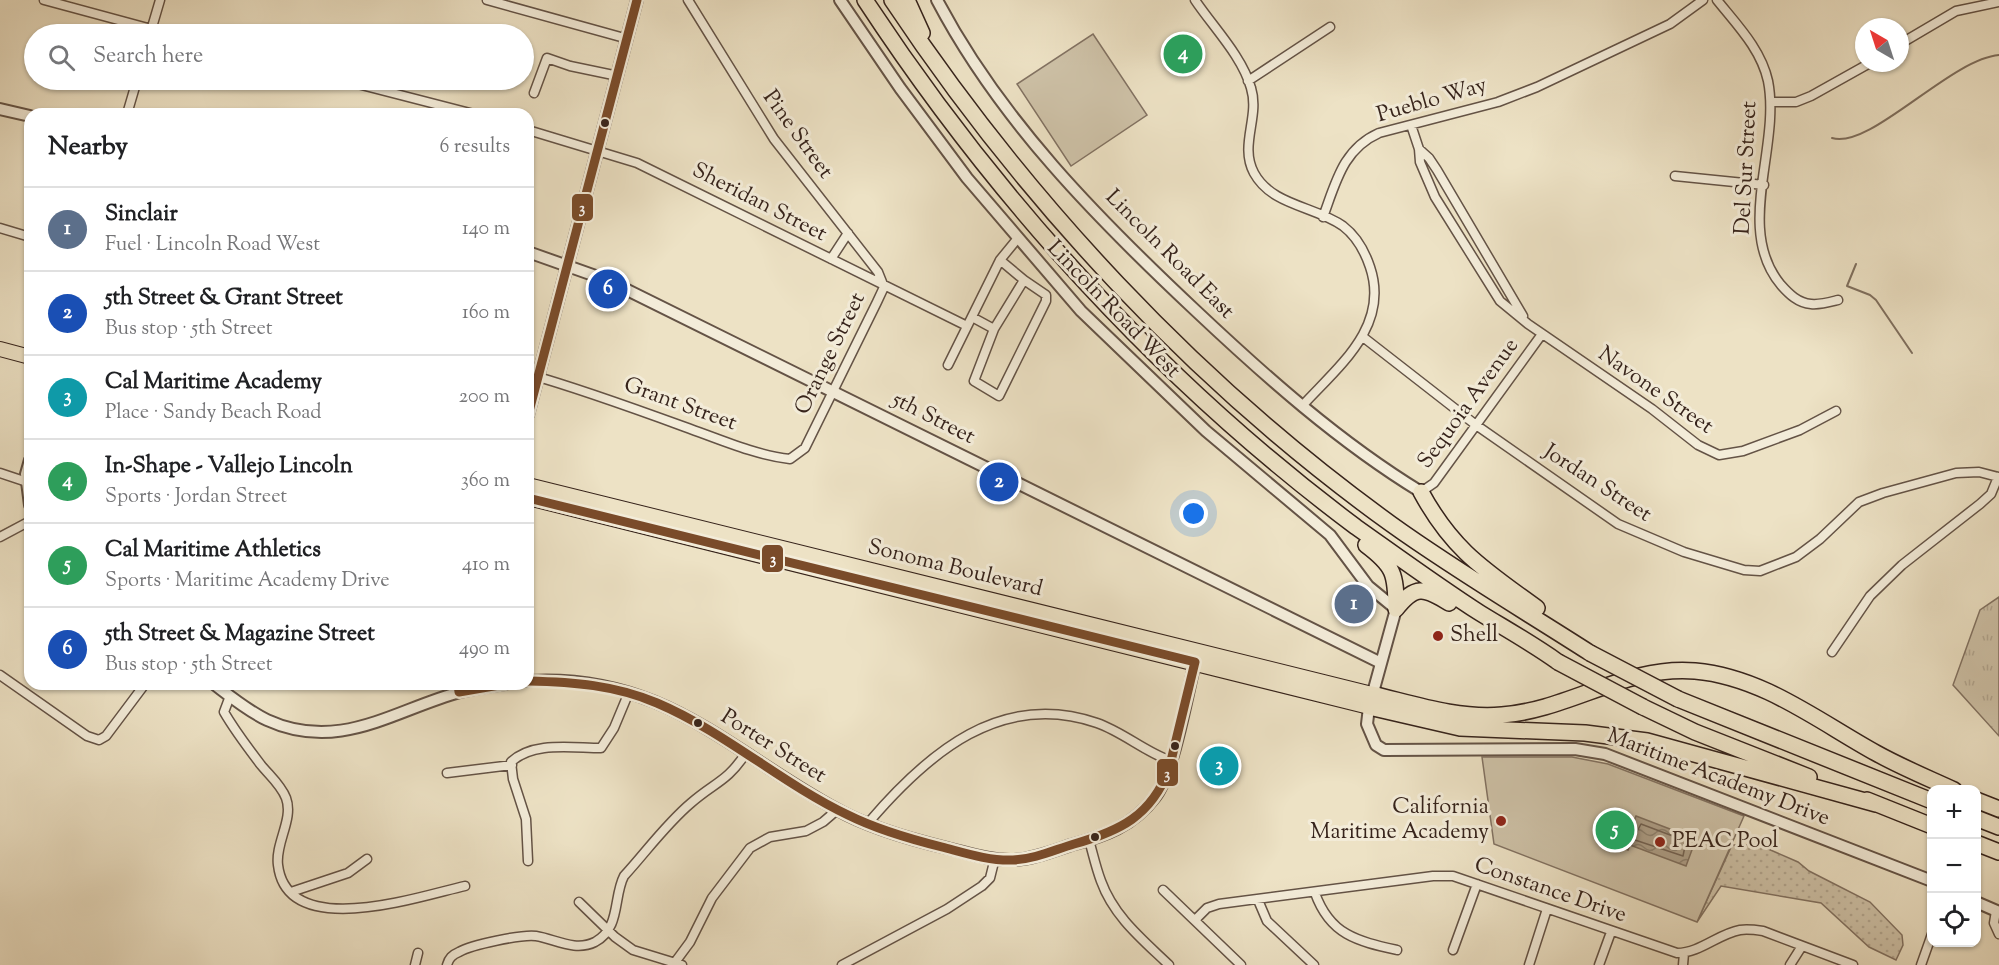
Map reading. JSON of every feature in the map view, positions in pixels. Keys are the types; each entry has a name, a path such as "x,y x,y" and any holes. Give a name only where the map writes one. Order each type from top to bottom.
{"highway":[{"path":"865,0 938,104 1037,228 1158,356 1269,456 1356,526 1419,572 1558,662 1643,707 1695,732 1927,824"},
{"path":"892,0 974,116 1070,231 1185,351 1249,409 1391,524 1590,653 1678,699 1927,799"},
{"path":"907,0 917,19 928,53"},
{"path":"1269,456 1305,498 1388,563 1396,581 1396,609"},
{"path":"1421,492 1436,518 1459,548 1560,626 1590,653"},
{"path":"1396,609 1409,594 1427,591 1481,625 1534,645"},
{"path":"1370,701 1446,712 1503,716 1542,707 1620,680 1651,673 1694,671 1717,674 1766,690 1878,754 1945,785"},
{"path":"1370,701 1468,729 1585,733 1647,741 1876,804"},
{"path":"1981,802 1999,809"},
{"path":"1981,820 1999,827"},
{"path":"1981,845 1999,852"}],"main road":[{"path":"0,349 24,355"},
{"name":"Sonoma Boulevard","path":"534,487 1370,701"},
{"name":"Sonoma Boulevard","path":"534,499 1196,656"}],"street":[{"path":"44,0 124,24"},
{"path":"153,24 160,0"},
{"path":"487,0 628,39"},
{"path":"534,373 568,264 637,0"},
{"name":"Pine Street","path":"688,0 774,139 878,272 884,287"},
{"name":"Lincoln Road West","path":"840,0 935,136 1081,311 1133,363 1234,456 1330,535 1368,586 1396,609"},
{"name":"Lincoln Road East","path":"937,0 976,67 1035,145 1140,258 1243,355 1303,405 1395,476 1421,492"},
{"path":"1195,0 1243,68 1252,89 1253,115 1247,152 1256,176 1278,196 1342,225 1360,243 1374,280 1373,316 1363,337 1303,405"},
{"name":"Pueblo Way","path":"1323,217 1345,163 1363,140 1379,133 1498,102 1537,87 1670,24 1703,0"},
{"name":"Del Sur Street","path":"1718,0 1758,53 1767,79 1771,102 1760,238 1762,252 1772,274 1788,294 1803,302 1813,304 1838,300"},
{"path":"1909,39 1956,11 1999,2"},
{"path":"1248,81 1330,27"},
{"path":"534,93 547,58 570,66 618,76"},
{"path":"1771,102 1796,102 1855,71"},
{"path":"130,108 134,90"},
{"path":"381,90 451,108"},
{"path":"0,109 24,115"},
{"name":"Navone Street","path":"1411,125 1419,149 1420,162 1436,197 1490,289 1500,301 1528,324 1652,409 1698,445 1719,455 1743,451 1800,430 1836,411"},
{"name":"Sheridan Street","path":"534,132 637,163 967,326"},
{"name":"Navone Street","path":"1419,149 1437,170 1528,324"},
{"path":"1675,176 1764,185"},
{"path":"0,228 24,235"},
{"path":"831,259 848,233"},
{"path":"948,365 1000,260 1018,238"},
{"name":"5th Street","path":"534,254 568,264 834,390 1381,663"},
{"path":"1000,260 1046,295 1046,301 999,396 974,381 994,329 1024,280"},
{"name":"Orange Street","path":"811,436 884,287"},
{"path":"972,317 994,329"},
{"name":"Sequoia Avenue","path":"1421,492 1434,483 1542,334"},
{"name":"Jordan Street","path":"1363,337 1476,425 1618,524 1684,552 1744,570 1760,571 1796,557 1820,539 1859,502 1883,493 1956,473 1979,471 1998,476"},
{"name":"Grant Street","path":"534,376 601,396 777,458 790,459 798,455 811,436"},
{"path":"0,473 24,481"},
{"path":"1832,652 1870,596 1902,565 1991,494 1998,476"},
{"path":"0,537 24,524"},
{"name":"Maritime Academy Drive","path":"1396,609 1370,701 1367,724 1370,736 1376,745 1384,750 1575,749 1605,754 1927,879"},
{"name":"Porter Street","path":"534,681 591,683 651,699 678,712 837,810 910,838 995,858 1030,857 1118,830 1156,797 1171,761 1196,656"},
{"path":"0,675 87,736 99,740 106,736 140,690"},
{"path":"222,690 267,720 288,728 309,731 342,731 384,721 454,690"},
{"path":"447,774 512,765 520,754 540,748 601,748 614,728 629,692"},
{"path":"230,696 224,712 235,731 287,799 288,810 278,866 283,882 300,900 317,908 339,910 465,886"},
{"path":"868,822 899,789 952,743 1011,716 1041,712 1087,720 1171,761"},
{"path":"447,965 450,958 461,951 536,936 573,946 595,942 614,921 620,885 624,876 667,826 691,802 721,784 735,770 746,753"},
{"path":"512,765 526,819 528,861"},
{"path":"579,902 607,930 633,950 676,964 712,898 750,848 770,837 806,831 823,822 837,810"},
{"path":"1089,840 1101,882 1116,909 1128,926 1166,964"},
{"path":"842,965 947,909 982,886 990,878 995,858"},
{"path":"291,892 348,873 368,859"},
{"name":"Constance Drive","path":"1195,920 1207,908 1433,876 1454,876 1611,932 1684,953"},
{"path":"1453,950 1477,884"},
{"path":"1163,890 1241,965"},
{"path":"1315,893 1321,910 1341,931 1357,941 1397,950"},
{"path":"1258,900 1267,921 1314,965"},
{"path":"1981,904 1998,912 1994,923 1999,934"},
{"path":"1529,965 1547,909"},
{"path":"1683,965 1684,953 1739,930 1763,931 1852,965"},
{"path":"1599,965 1611,932"},
{"path":"1790,965 1802,945"},
{"path":"1921,965 1927,947"},
{"path":"415,965 418,953"}],"green space":[{"path":"1093,34 1147,115 1071,166 1017,84"},
{"path":"1999,597 1999,736 1953,685 1980,610"},
{"path":"1482,757 1572,757 1608,764 1744,816 1697,922 1494,844"},
{"path":"1732,845 1759,845 1798,862 1809,871 1870,902 1902,935 1903,945 1896,960 1869,947 1821,903 1721,886 1697,922"}],"water":[{"name":"PEAC Pool","path":"1636,816 1696,839 1686,866 1630,845 1628,850 1623,848"}],"waterway":[{"path":"1832,138 1848,138 1867,131 1958,71 1979,60 1999,55"},
{"path":"1856,264 1847,286 1870,295 1876,300 1912,353"}],"transit line":[{"name":"3","path":"534,392 637,0"},
{"name":"3","path":"534,499 1195,662 1169,769 1162,785 1143,810 1120,827 1091,839 1037,856 1013,860 968,854 882,830 859,820 799,788 706,728 641,697 610,688 534,681"},
{"name":"3","path":"459,690 459,692 470,690"}],"place":[{"name":"In-Shape - Vallejo Lincoln","path":"1183,54"},
{"name":"5th Street & Magazine Street","path":"608,289"},
{"name":"5th Street & Grant Street","path":"999,482"},
{"name":"Sinclair","path":"1354,604"},
{"name":"Shell","path":"1438,636"},
{"name":"Cal Maritime Academy","path":"1219,766"},
{"name":"California Maritime Academy","path":"1501,821"},
{"name":"Cal Maritime Athletics","path":"1615,830"},
{"name":"PEAC Pool","path":"1660,842"}]}
